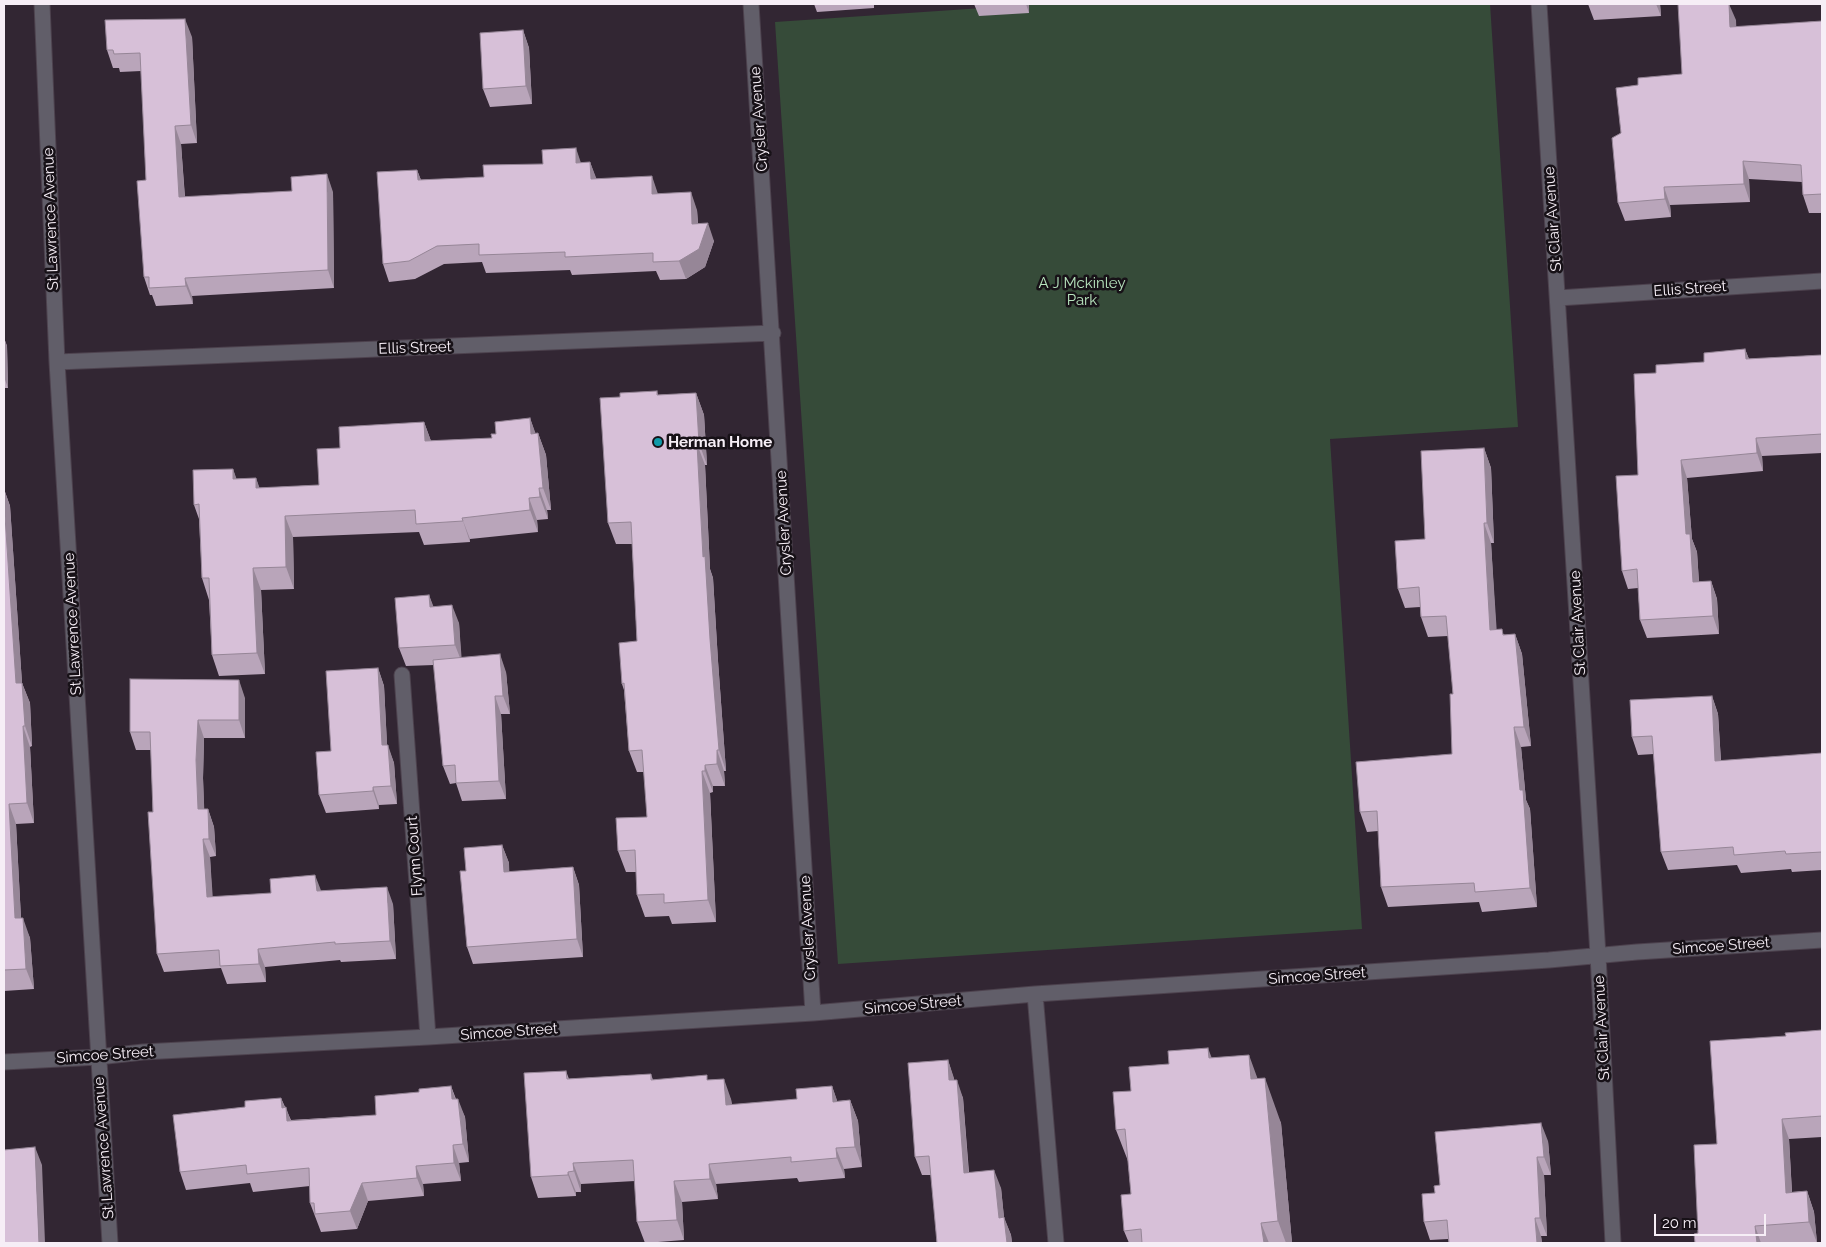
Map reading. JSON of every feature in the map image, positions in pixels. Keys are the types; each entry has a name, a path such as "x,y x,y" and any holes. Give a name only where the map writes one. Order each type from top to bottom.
{"street":[{"name":"St Lawrence Avenue","path":"42,4 57,362 110,1243"},
{"name":"Crysler Avenue","path":"751,4 773,333 813,1013"},
{"name":"St Clair Avenue","path":"1539,4 1598,955 1613,1243"},
{"name":"Ellis Street","path":"1558,298 1822,281"},
{"name":"Ellis Street","path":"57,362 773,333"},
{"name":"Flynn Court","path":"402,675 428,1037"},
{"name":"Simcoe Street","path":"4,1062 98,1057 143,1052 428,1037 813,1013 1035,994 1822,940"},
{"path":"1035,994 1056,1243"}],"green space":[{"name":"A J Mckinley Park","path":"1042,4 1490,4 1518,427 1330,439 1362,929 838,964 775,22"}],"building":[{"path":"1678,4 1729,4 1730,27 1822,21 1822,194 1803,195 1801,165 1743,161 1744,184 1664,187 1665,199 1618,203 1612,138 1621,133 1616,88 1638,85 1638,78 1682,74"},
{"path":"185,19 191,125 175,126 179,197 292,191 291,177 327,174 328,270 185,278 186,286 149,288 149,277 144,277 137,181 146,180 140,53 114,54 113,50 107,50 105,20"},
{"path":"523,30 526,86 483,89 480,33"},
{"path":"576,148 576,163 590,162 591,179 652,176 652,194 691,192 692,224 708,223 699,249 679,261 653,262 653,253 565,257 565,252 479,255 479,244 437,246 409,261 383,264 377,172 417,170 418,180 484,177 483,165 543,164 542,150"},
{"path":"1745,349 1746,359 1822,355 1822,434 1756,438 1757,453 1681,460 1686,534 1690,534 1693,582 1711,581 1713,616 1640,620 1637,569 1622,571 1616,476 1638,475 1634,374 1656,373 1656,365 1704,362 1704,353"},
{"path":"657,391 657,395 696,393 703,557 705,556 719,750 717,750 717,764 705,765 705,771 702,771 708,900 664,903 664,894 637,895 635,850 618,851 616,818 647,817 642,750 629,751 619,643 637,641 631,522 608,523 600,398 620,397 620,393"},
{"path":"530,418 531,434 538,433 543,488 539,488 540,497 529,498 530,510 462,518 463,521 416,524 415,510 285,516 286,567 253,568 257,653 212,655 209,578 202,578 199,504 194,505 193,470 233,469 233,479 256,478 256,488 319,485 317,449 340,448 339,427 424,422 425,441 492,438 491,434 496,434 495,422"},
{"path":"1484,448 1487,523 1484,523 1490,630 1502,629 1503,635 1515,634 1524,727 1514,727 1520,790 1523,790 1530,888 1475,892 1474,883 1381,887 1377,811 1360,812 1356,762 1452,754 1450,694 1453,694 1446,616 1421,617 1419,587 1398,589 1395,541 1425,539 1421,451"},
{"path":"4,501 16,683 22,683 27,803 9,804 15,918 23,918 26,969 4,970"},
{"path":"429,595 430,607 452,605 455,645 399,648 395,598"},
{"path":"500,654 503,696 495,696 499,781 456,783 455,765 443,766 433,660"},
{"path":"378,668 382,745 388,745 391,786 373,787 373,791 319,795 316,752 331,751 326,671"},
{"path":"130,679 239,680 239,720 198,720 196,760 198,809 208,809 209,839 203,839 207,897 271,893 270,879 315,875 317,891 387,887 390,941 335,944 335,942 258,949 259,964 220,966 219,950 157,954 148,812 153,812 150,732 130,732"},
{"path":"1712,696 1715,761 1822,753 1822,852 1786,854 1785,851 1734,855 1733,847 1661,852 1652,736 1632,737 1630,700"},
{"path":"502,845 504,872 573,867 577,939 467,947 460,871 466,871 464,848"},
{"path":"1822,1030 1822,1116 1782,1119 1786,1193 1807,1191 1809,1222 1755,1226 1757,1243 1695,1243 1694,1234 1698,1233 1694,1145 1717,1144 1710,1041 1786,1036 1785,1033"},
{"path":"1208,1048 1209,1058 1249,1055 1251,1079 1265,1078 1278,1221 1261,1223 1264,1243 1142,1243 1141,1229 1124,1231 1121,1195 1131,1194 1125,1129 1116,1130 1113,1092 1131,1091 1129,1067 1169,1064 1168,1051"},
{"path":"948,1060 949,1080 957,1080 964,1173 994,1170 999,1218 1004,1217 1007,1243 937,1243 929,1156 915,1157 908,1063"},
{"path":"566,1071 567,1079 651,1074 651,1080 707,1075 707,1080 724,1079 726,1105 797,1099 796,1089 832,1086 833,1102 850,1100 855,1147 836,1148 837,1158 791,1162 791,1157 709,1164 710,1179 674,1181 677,1220 637,1222 633,1160 573,1163 574,1171 568,1172 568,1175 531,1177 524,1073"},
{"path":"451,1086 452,1099 458,1099 463,1144 453,1145 454,1163 416,1166 417,1178 362,1183 350,1211 315,1214 314,1203 310,1203 309,1168 247,1174 246,1165 180,1172 173,1115 245,1107 245,1101 281,1098 282,1108 286,1107 287,1121 376,1115 375,1096 419,1092 419,1089"},
{"path":"1541,1123 1544,1157 1537,1157 1540,1218 1535,1218 1537,1243 1449,1243 1447,1220 1424,1222 1422,1194 1435,1193 1434,1186 1440,1185 1435,1132"},
{"path":"35,1147 39,1243 4,1243 4,1150"}],"place":[{"name":"Herman Home","path":"658,442"}]}
